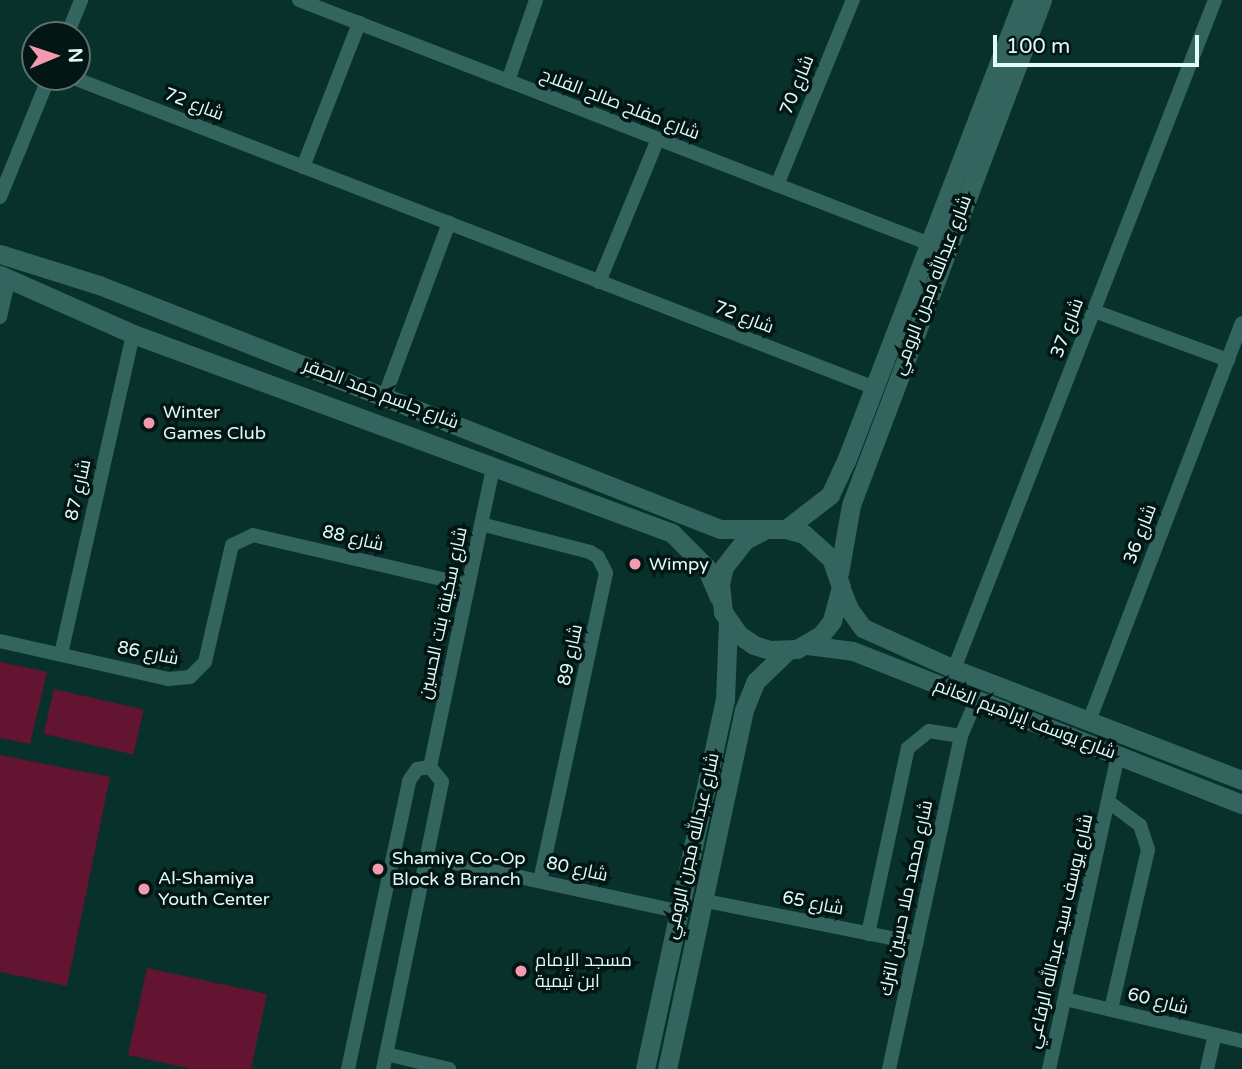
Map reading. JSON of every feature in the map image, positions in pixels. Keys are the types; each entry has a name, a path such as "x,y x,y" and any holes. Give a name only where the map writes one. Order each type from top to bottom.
{"street":[{"path":"73,21 81,0"},
{"name":"شارع مفلح صالح الفلاح","path":"299,0 928,243"},
{"path":"508,81 537,0"},
{"name":"شارع 70","path":"777,185 853,0"},
{"name":"شارع عبدالله مجرن الرومي","path":"786,529 830,495 875,388 928,243 1023,0"},
{"name":"شارع عبدالله مجرن الرومي","path":"840,581 850,505 1042,0"},
{"name":"شارع 37","path":"954,669 1215,0"},
{"path":"303,167 359,23"},
{"name":"شارع 72","path":"91,85 875,388"},
{"path":"0,197 43,91"},
{"path":"599,282 658,139"},
{"path":"385,395 449,223"},
{"name":"شارع جاسم حمد الصقر","path":"0,254 99,285 430,412 682,516 720,529 761,532"},
{"path":"0,317 4,276"},
{"name":"شارع جاسم حمد الصقر","path":"4,276 133,334 672,534 706,567 720,601"},
{"path":"89,316 79,306 77,292 88,285 99,285"},
{"path":"1094,311 1228,360"},
{"name":"شارع 36","path":"1089,721 1242,323"},
{"name":"شارع 87","path":"61,654 133,334"},
{"path":"420,441 430,441 439,433 438,420 430,412"},
{"name":"شارع سكينة بنت الحسين","path":"429,767 493,467"},
{"name":"شارع 89","path":"481,524 590,552 598,556 606,573 540,881"},
{"path":"786,529 819,544 840,581 832,621 807,645 787,651 754,645 728,622 720,601 720,584 728,559 745,540 761,532 786,529"},
{"name":"شارع 88","path":"232,545 253,535 468,585"},
{"name":"شارع 86","path":"0,641 168,679 190,677 205,662 232,545"},
{"name":"شارع يوسف إبراهيم الغانم","path":"840,581 849,609 863,628 954,669 1242,780"},
{"name":"شارع عبدالله مجرن الرومي","path":"645,1069 677,911 725,700 728,622"},
{"name":"شارع يوسف إبراهيم الغانم","path":"807,645 853,651 1242,804"},
{"name":"شارع عبدالله مجرن الرومي","path":"667,1069 701,900 744,710 756,681 787,651"},
{"name":"شارع محمد ملا حسين الترك","path":"889,1069 961,736 976,701"},
{"name":"شارع محمد ملا حسين الترك","path":"868,934 908,748 929,731 961,736"},
{"name":"شارع يوسف سيد عبدالله الرفاعي","path":"1049,1069 1118,755"},
{"path":"348,1069 409,781 418,769 429,767 442,782 384,1062 449,1069"},
{"name":"شارع يوسف سيد عبدالله الرفاعي","path":"1109,802 1140,825 1148,850 1111,1009"},
{"name":"شارع 80","path":"427,857 677,911"},
{"name":"شارع 65","path":"701,900 916,943"},
{"name":"شارع 60","path":"1065,999 1242,1041"},
{"path":"1208,1069 1215,1035"}],"shaded area":[{"path":"0,662 47,672 30,744 0,738"},
{"path":"54,689 144,710 133,755 44,734"},
{"path":"0,755 110,777 67,986 0,972"},
{"path":"147,968 267,994 251,1069 192,1069 128,1055"}],"place":[{"name":"Winter Games Club","path":"149,423"},
{"name":"Wimpy","path":"635,564"},
{"name":"Shamiya Co-Op Block 8 Branch","path":"378,869"},
{"name":"Al-Shamiya Youth Center","path":"144,889"},
{"name":"مسجد الإمام ابن تيمية","path":"521,971"}]}
